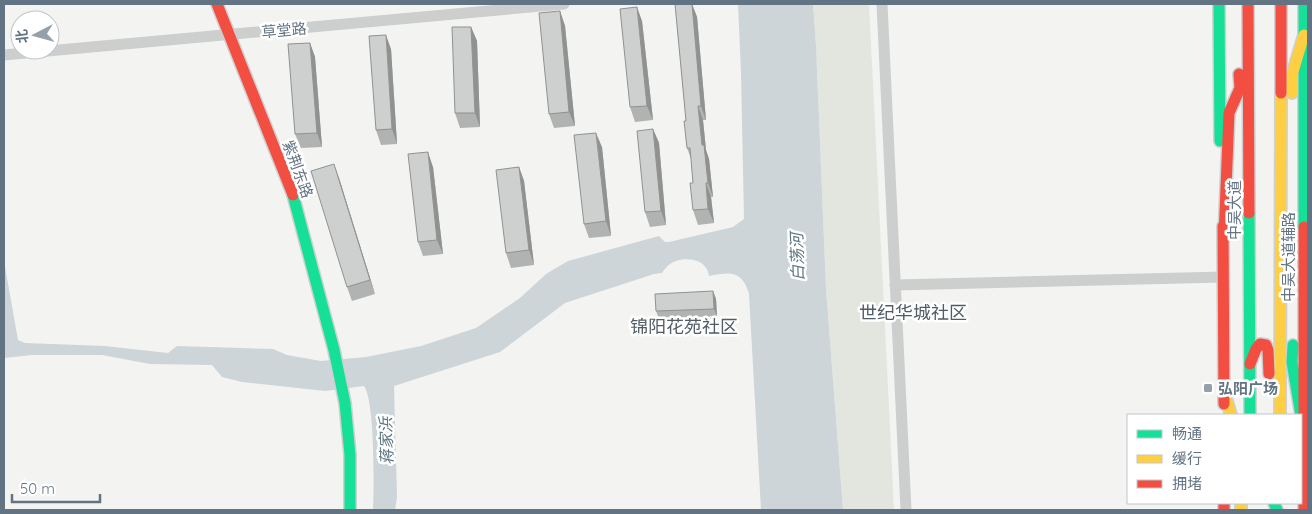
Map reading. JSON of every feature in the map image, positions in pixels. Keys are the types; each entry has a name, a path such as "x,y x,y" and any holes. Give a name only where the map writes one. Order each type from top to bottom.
{"main road":[{"name":"紫荆东路","path":"216,4 232,35 292,192 337,349 347,402"},
{"name":"紫荆东路","path":"224,4 232,35"},
{"path":"1219,4 1219,120 1224,238"},
{"path":"1224,414 1224,238 1229,114 1240,88 1238,46 1248,4"},
{"name":"中吴大道","path":"1248,4 1250,414"},
{"path":"1280,4 1280,414"},
{"name":"中吴大道辅路","path":"1304,4 1304,510"},
{"path":"1281,166 1292,116 1292,75 1304,35"},
{"path":"1249,135 1258,176 1258,283 1265,290 1281,273"},
{"path":"1281,258 1292,306 1292,362 1301,414"},
{"path":"1250,365 1260,344 1266,345 1269,363 1269,389"},
{"path":"1224,391 1231,414"},
{"path":"347,402 350,455 350,510"},
{"path":"347,402 357,464 357,510"},
{"path":"1302,420 1304,432"}],"street":[{"name":"草堂路","path":"4,55 564,4"},
{"path":"882,4 906,510"},
{"path":"895,285 1224,277"}],"shaded area":[{"path":"813,4 869,4 894,510 843,510 826,289"}],"water":[{"path":"738,4 813,4 826,289 843,510 761,510 749,294 743,280 734,274 709,276 703,264 689,259 674,262 662,273 565,303 500,352 394,386 397,497 395,510 373,510 372,426 368,395 364,386 325,391 242,382 222,377 212,365 150,364 102,355 32,355 4,358 4,261 18,340 25,343 105,346 168,353 177,346 273,349 287,355 321,361 366,357 421,346 476,328 520,298 546,274 568,261 659,236 665,242 669,242 733,227 744,219"}],"building":[{"path":"675,4 692,4 701,106 698,106 708,183 706,183 708,209 693,210 690,183 693,183 690,148 687,148 684,121 686,121"},
{"path":"637,7 647,106 630,107 620,9"},
{"path":"560,11 569,112 549,114 539,13"},
{"path":"452,27 471,27 475,113 455,113"},
{"path":"386,35 392,129 376,130 369,36"},
{"path":"310,43 317,133 295,134 288,44"},
{"path":"653,129 661,211 645,212 637,131"},
{"path":"596,133 606,221 584,224 574,135"},
{"path":"428,152 437,240 418,242 408,154"},
{"path":"334,164 370,280 347,287 311,171"},
{"path":"519,167 529,250 506,253 496,170"},
{"path":"713,291 714,309 656,311 655,294"}],"traffic: fast":[{"path":"1219,4 1220,141"},
{"path":"1304,4 1304,227"},
{"path":"293,195 334,350 345,403 350,455 350,510"},
{"path":"1249,213 1250,414"},
{"path":"1293,345 1292,362 1301,414"},
{"path":"1302,421 1304,433"},
{"path":"1274,504 1277,510"}],"traffic: slow":[{"path":"1292,93 1292,75 1304,35"},
{"path":"1280,414 1281,93"},
{"path":"1224,391 1231,414"},
{"path":"1241,504 1241,510"}],"traffic: jam":[{"path":"217,4 293,195"},
{"path":"1248,4 1249,213"},
{"path":"1281,4 1281,93"},
{"path":"1224,238 1229,113 1240,88 1239,74"},
{"path":"1223,226 1224,404"},
{"path":"1304,227 1304,510"},
{"path":"1250,364 1260,344 1266,345 1269,374"},
{"path":"1224,504 1224,510"}],"place":[{"name":"弘阳广场","path":"1208,388"}],"district":[{"name":"世纪华城社区","path":"913,312"},
{"name":"锦阳花苑社区","path":"684,326"}],"water label":[{"name":"白荡河","path":"797,257"},
{"name":"蒋家浜","path":"386,441"}]}
